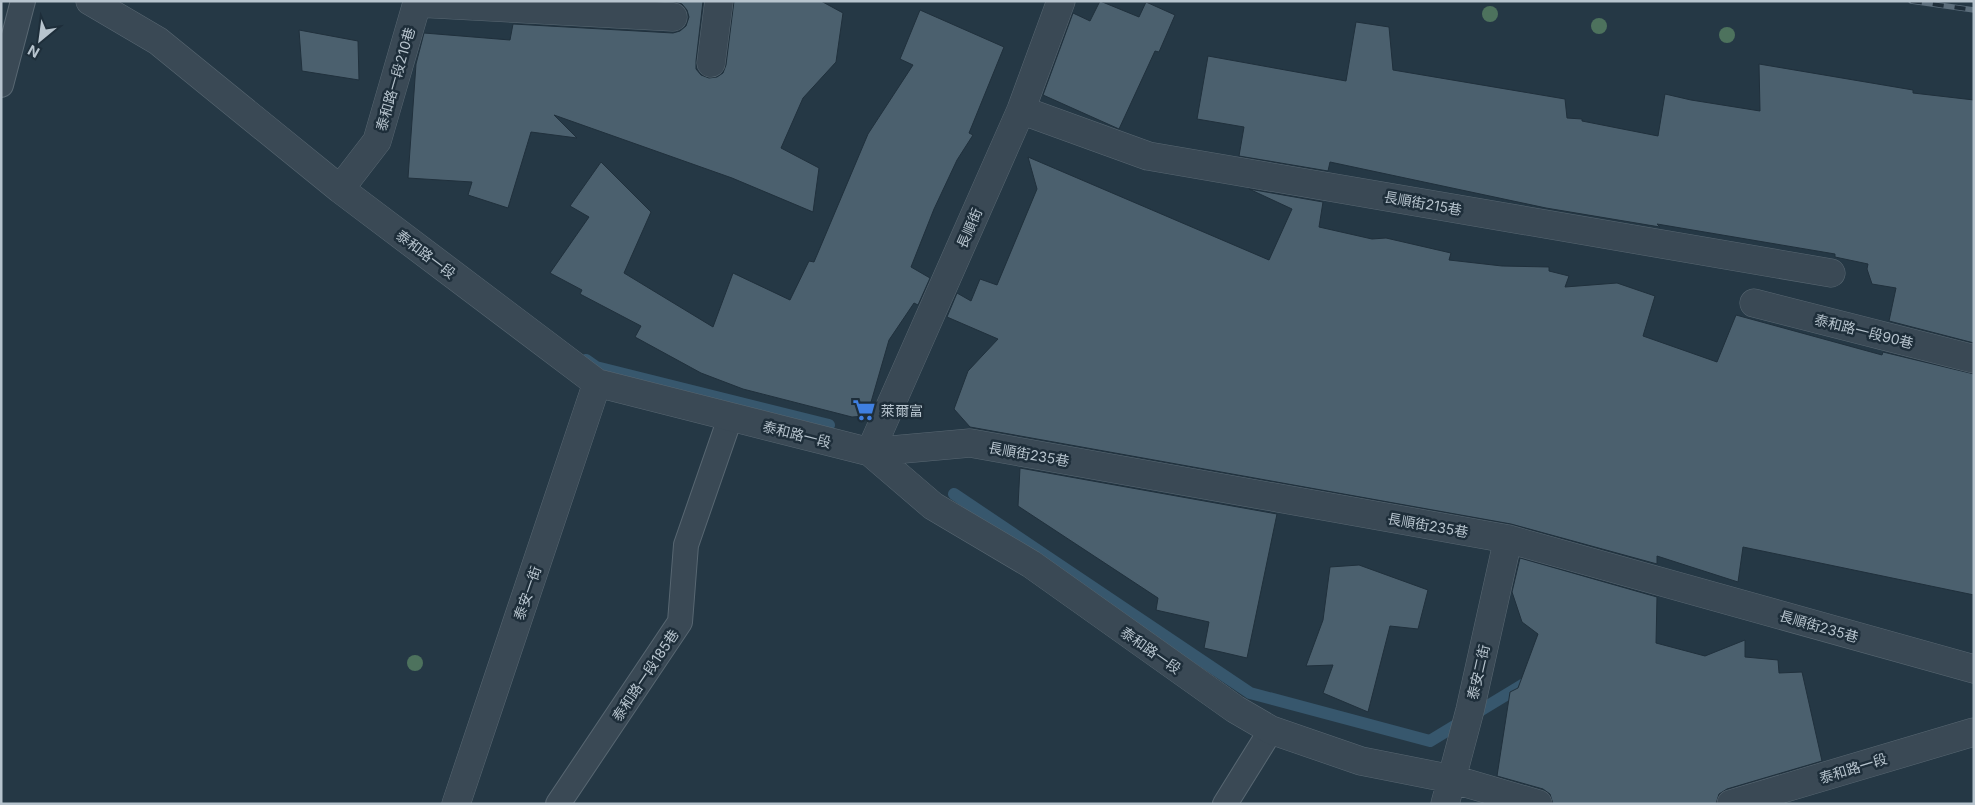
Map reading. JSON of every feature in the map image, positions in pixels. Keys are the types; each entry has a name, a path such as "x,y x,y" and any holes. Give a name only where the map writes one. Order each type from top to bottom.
{"street":[{"name":"泰和路一段","path":"90,1 158,41 340,189 598,383 870,452 933,506 1032,564 1235,709 1270,730 1449,791 1538,804"},
{"path":"711,63 720,1"},
{"name":"長順街","path":"870,452 1021,110 1062,1"},
{"name":"泰和路一段210巷","path":"340,189 376,141 417,3 673,17"},
{"name":"長順街215巷","path":"1021,110 1148,156 1831,273"},
{"name":"泰和路一段90巷","path":"1754,303 1974,359"},
{"name":"泰安一街","path":"456,804 598,383"},
{"name":"長順街235巷","path":"870,452 970,443 1508,539 1974,669"},
{"name":"泰安二街","path":"1449,791 1470,710 1508,539"},
{"name":"泰和路一段","path":"1732,804 1974,732"}],"lane":[{"path":"1,85 23,1"},
{"name":"泰和路一段185巷","path":"558,804 680,622 686,544 730,418"},
{"path":"1226,804 1270,730"}],"building":[{"path":"671,1 703,1 696,69 701,75 709,78 717,77 723,73 726,65 734,1 821,1 843,13 836,62 803,98 781,148 819,168 813,212 732,178 554,115 577,138 531,132 508,208 468,195 472,182 408,178 416,64 424,33 510,40 513,24 673,33 680,31 686,26 689,17 687,10 682,4"},
{"path":"1100,1 1139,17 1146,2 1175,15 1159,52 1155,51 1119,129 1043,95 1073,13 1090,21"},
{"path":"920,10 1004,47 969,133 973,135 957,160 934,209 911,267 930,278 918,305 914,303 889,340 867,416 852,417 743,389 701,373 635,337 641,326 580,294 582,290 550,273 589,217 570,206 601,162 651,212 624,273 713,327 733,273 790,300 809,261 814,262 868,134 913,65 900,59"},
{"path":"1356,22 1389,27 1393,70 1565,99 1567,118 1582,119 1582,121 1658,136 1665,94 1760,111 1759,64 1913,90 1913,93 1974,100 1974,343 1889,321 1896,288 1872,284 1867,269 1868,264 1835,257 1835,254 1657,224 1660,227 1546,208 1330,162 1328,171 1239,156 1244,127 1197,119 1208,56 1346,81"},
{"path":"299,30 358,41 359,80 302,71"},
{"path":"1028,157 1269,260 1292,209 1249,189 1323,202 1319,227 1372,239 1386,238 1451,253 1449,260 1502,266 1549,267 1549,271 1569,276 1565,287 1617,283 1655,296 1643,336 1717,362 1736,315 1882,355 1883,352 1974,374 1974,595 1743,547 1738,582 1657,556 1657,564 1511,524 970,427 954,409 968,371 998,339 947,317 957,293 971,301 980,279 997,285 1037,189"},
{"path":"1020,468 1277,514 1247,658 1204,648 1209,622 1156,610 1158,598 1018,506"},
{"path":"1520,558 1657,597 1656,643 1705,656 1745,640 1745,657 1778,660 1779,673 1802,672 1822,761 1727,789 1719,794 1716,804 1553,804 1550,794 1543,789 1497,776 1510,692 1518,688 1538,634 1522,622 1512,592"},
{"path":"1359,565 1428,590 1418,629 1390,626 1368,712 1323,693 1333,665 1306,666 1323,620 1330,567"}],"waterway":[{"path":"586,360 596,367 829,425"},
{"path":"954,494 1250,693 1430,741 1532,679"}],"railway":[{"path":"1911,1 1974,10"}],"place":[{"name":"萊爾富","path":"864,410"}]}
